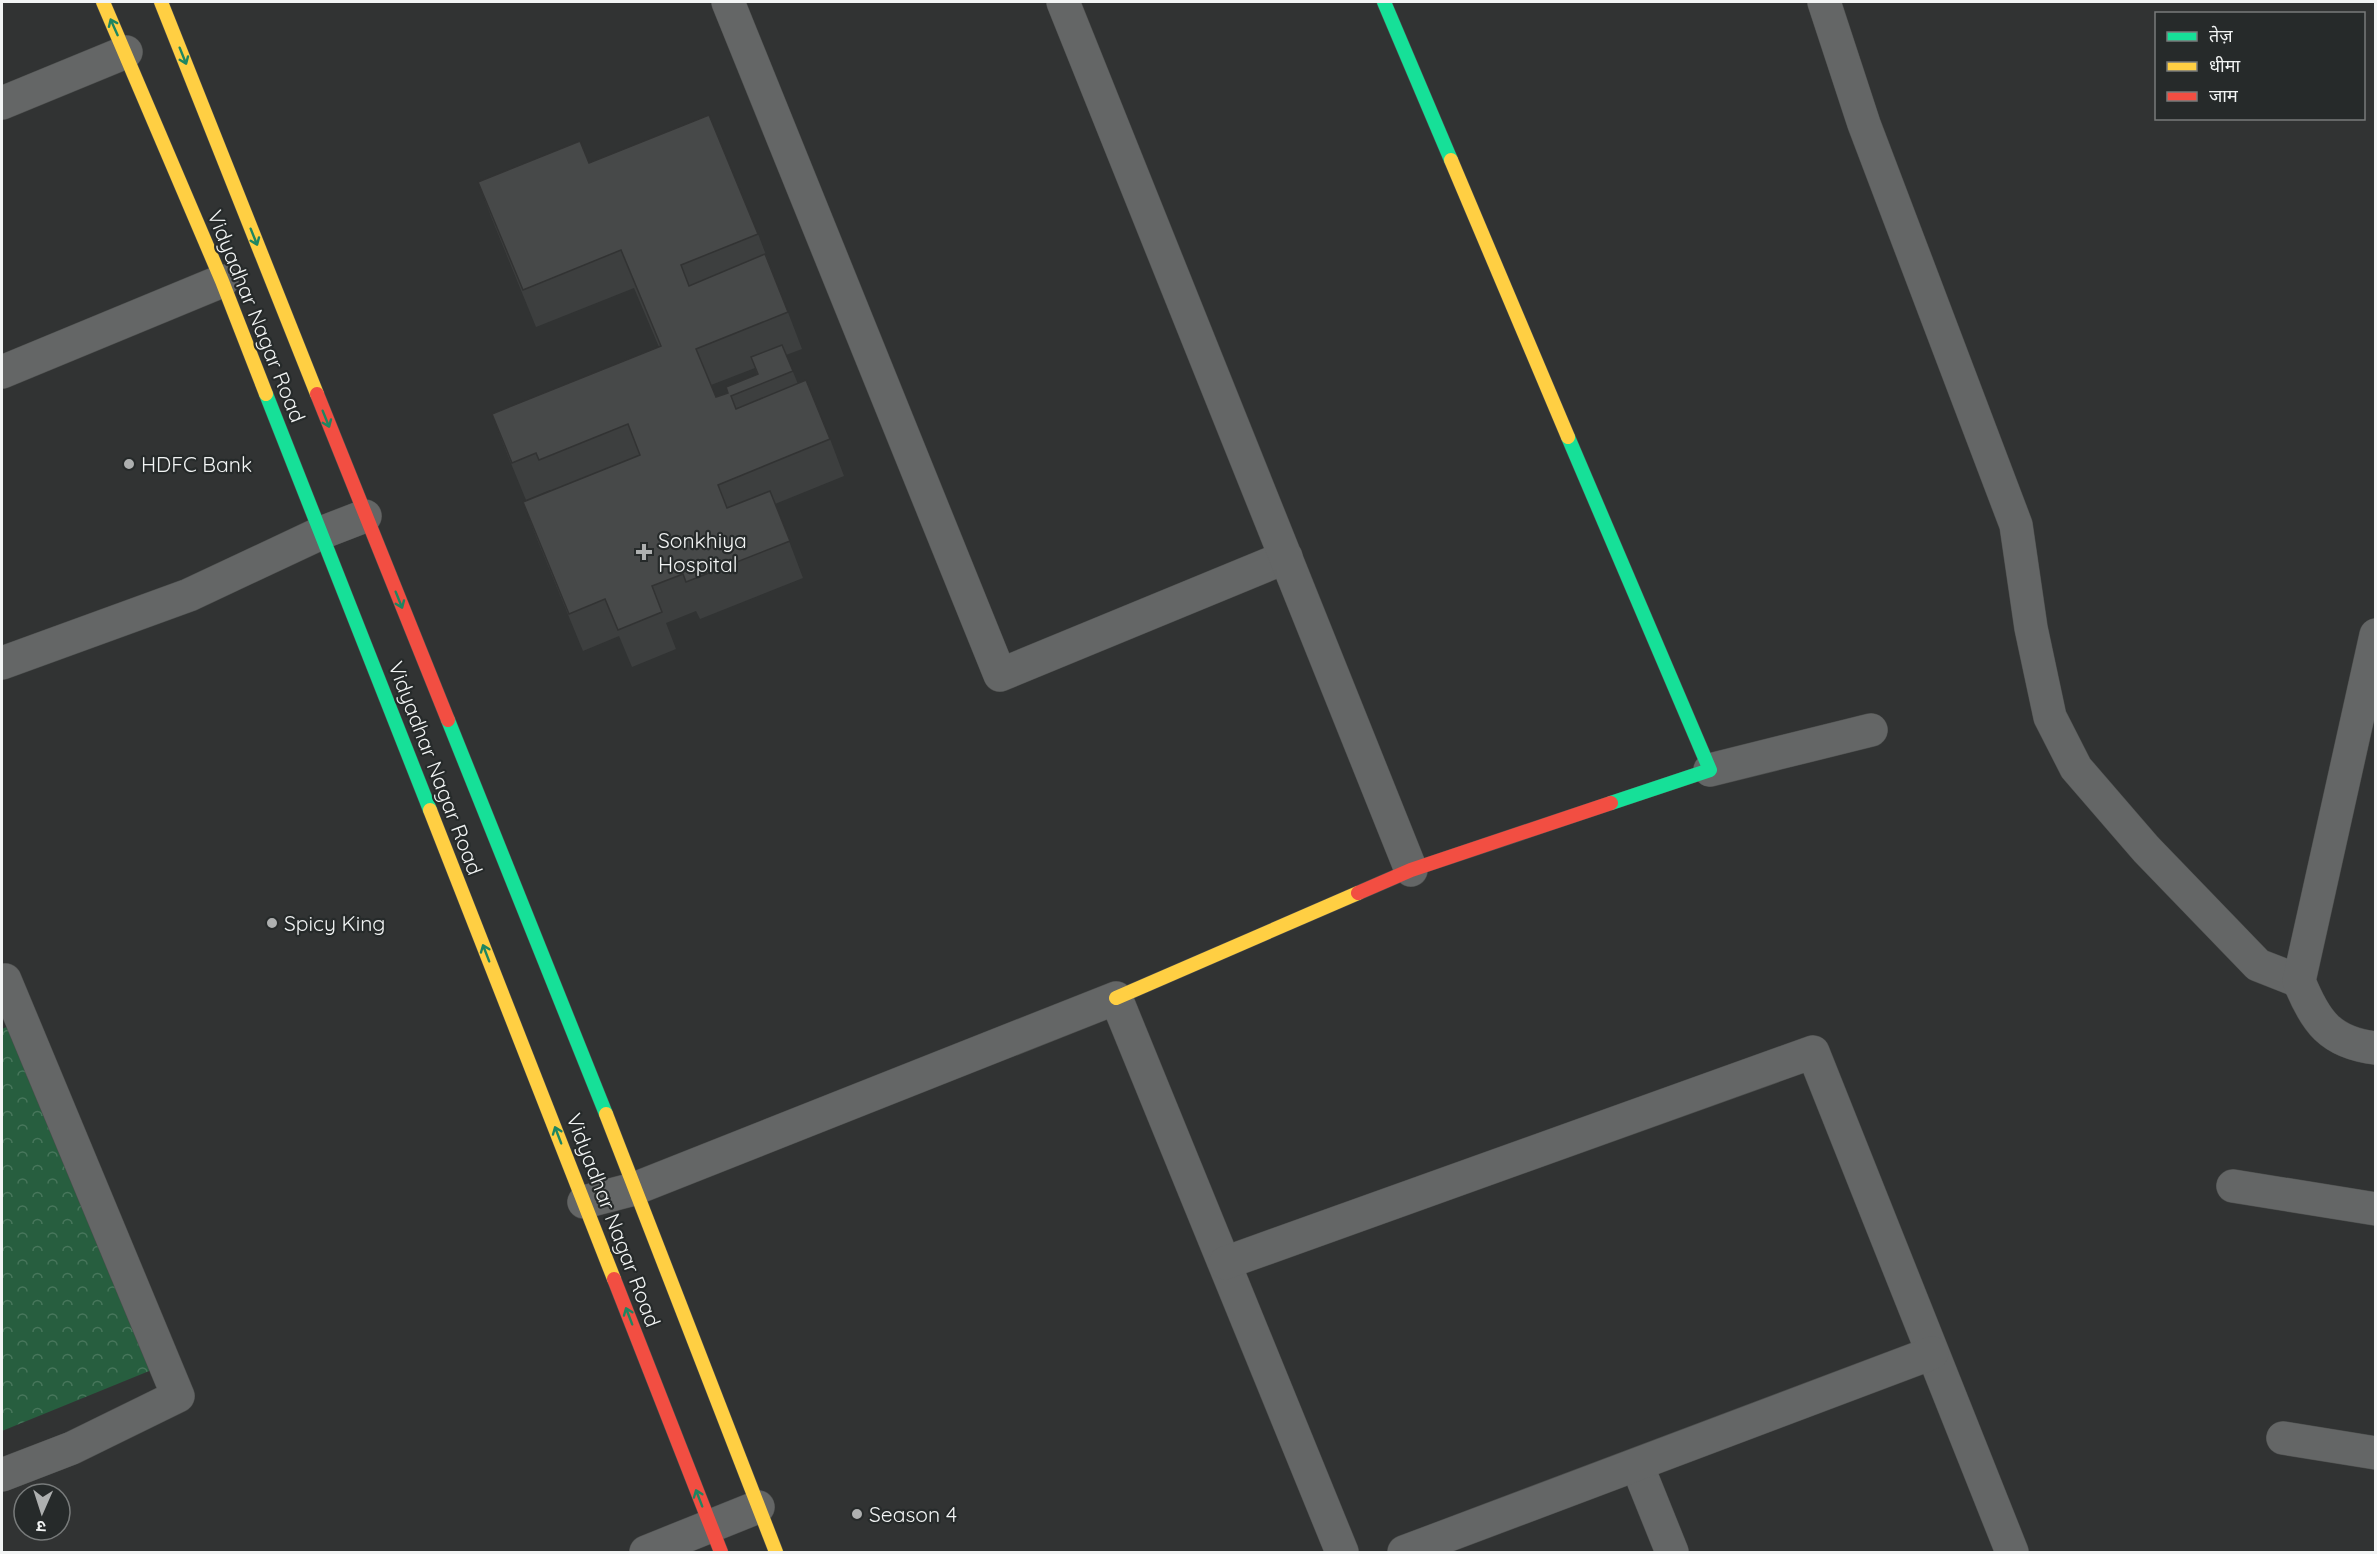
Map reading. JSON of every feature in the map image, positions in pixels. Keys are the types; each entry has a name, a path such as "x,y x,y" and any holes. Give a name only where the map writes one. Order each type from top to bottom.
{"main road":[{"name":"Vidyadhar Nagar Road","path":"103,2 222,281 715,1539"},
{"name":"Vidyadhar Nagar Road","path":"161,2 365,516 587,1064 776,1552"},
{"path":"1116,998 1411,870 1710,770 1384,2"}],"street":[{"path":"728,2 1000,675 1286,557"},
{"path":"1063,2 1411,870"},
{"path":"1824,2 1864,124 2016,525 2031,628 2050,717 2076,768 2146,849 2258,964 2300,981"},
{"path":"2,103 126,52"},
{"path":"2,372 222,281"},
{"path":"2,663 189,595 321,533 365,516"},
{"path":"2376,634 2300,981 2312,1012 2327,1030 2363,1047 2376,1048"},
{"path":"1710,770 1871,730"},
{"path":"2,982 5,980 8,986 178,1396 72,1448 2,1475"},
{"path":"584,1202 634,1189 1116,998 1342,1552"},
{"path":"1225,1263 1813,1052 2012,1552"},
{"path":"2233,1186 2376,1209"},
{"path":"1404,1552 1932,1353"},
{"path":"2283,1438 2376,1453"},
{"path":"1637,1465 1672,1552"},
{"path":"646,1552 715,1539 758,1507"}],"green space":[{"path":"15,1023 159,1367 2,1431 2,1029"}],"building":[{"path":"709,115 758,234 681,265 689,286 765,254 788,312 696,349 716,397 728,393 726,387 758,374 751,357 782,345 793,371 731,396 736,409 806,380 830,439 718,485 727,508 770,491 790,541 686,582 683,574 652,586 662,612 618,630 605,599 569,614 523,502 640,455 628,424 539,460 536,453 512,463 492,414 661,346 621,250 523,290 478,182 580,141 589,163"}],"traffic: fast":[{"path":"1384,2 1451,160"},
{"path":"266,394 430,810"},
{"path":"1568,437 1710,770 1611,803"},
{"path":"448,720 606,1114"}],"traffic: slow":[{"path":"103,2 222,281 266,394"},
{"path":"161,2 317,394"},
{"path":"1451,160 1568,437"},
{"path":"430,810 614,1279"},
{"path":"1116,998 1358,893"},
{"path":"606,1114 776,1552"}],"traffic: jam":[{"path":"317,394 448,720"},
{"path":"1358,893 1411,870 1611,803"},
{"path":"614,1279 721,1552"}],"place":[{"name":"HDFC Bank","path":"129,464"},
{"name":"Sonkhiya Hospital","path":"644,552"},
{"name":"Spicy King","path":"272,923"},
{"name":"Season 4","path":"857,1514"}]}
